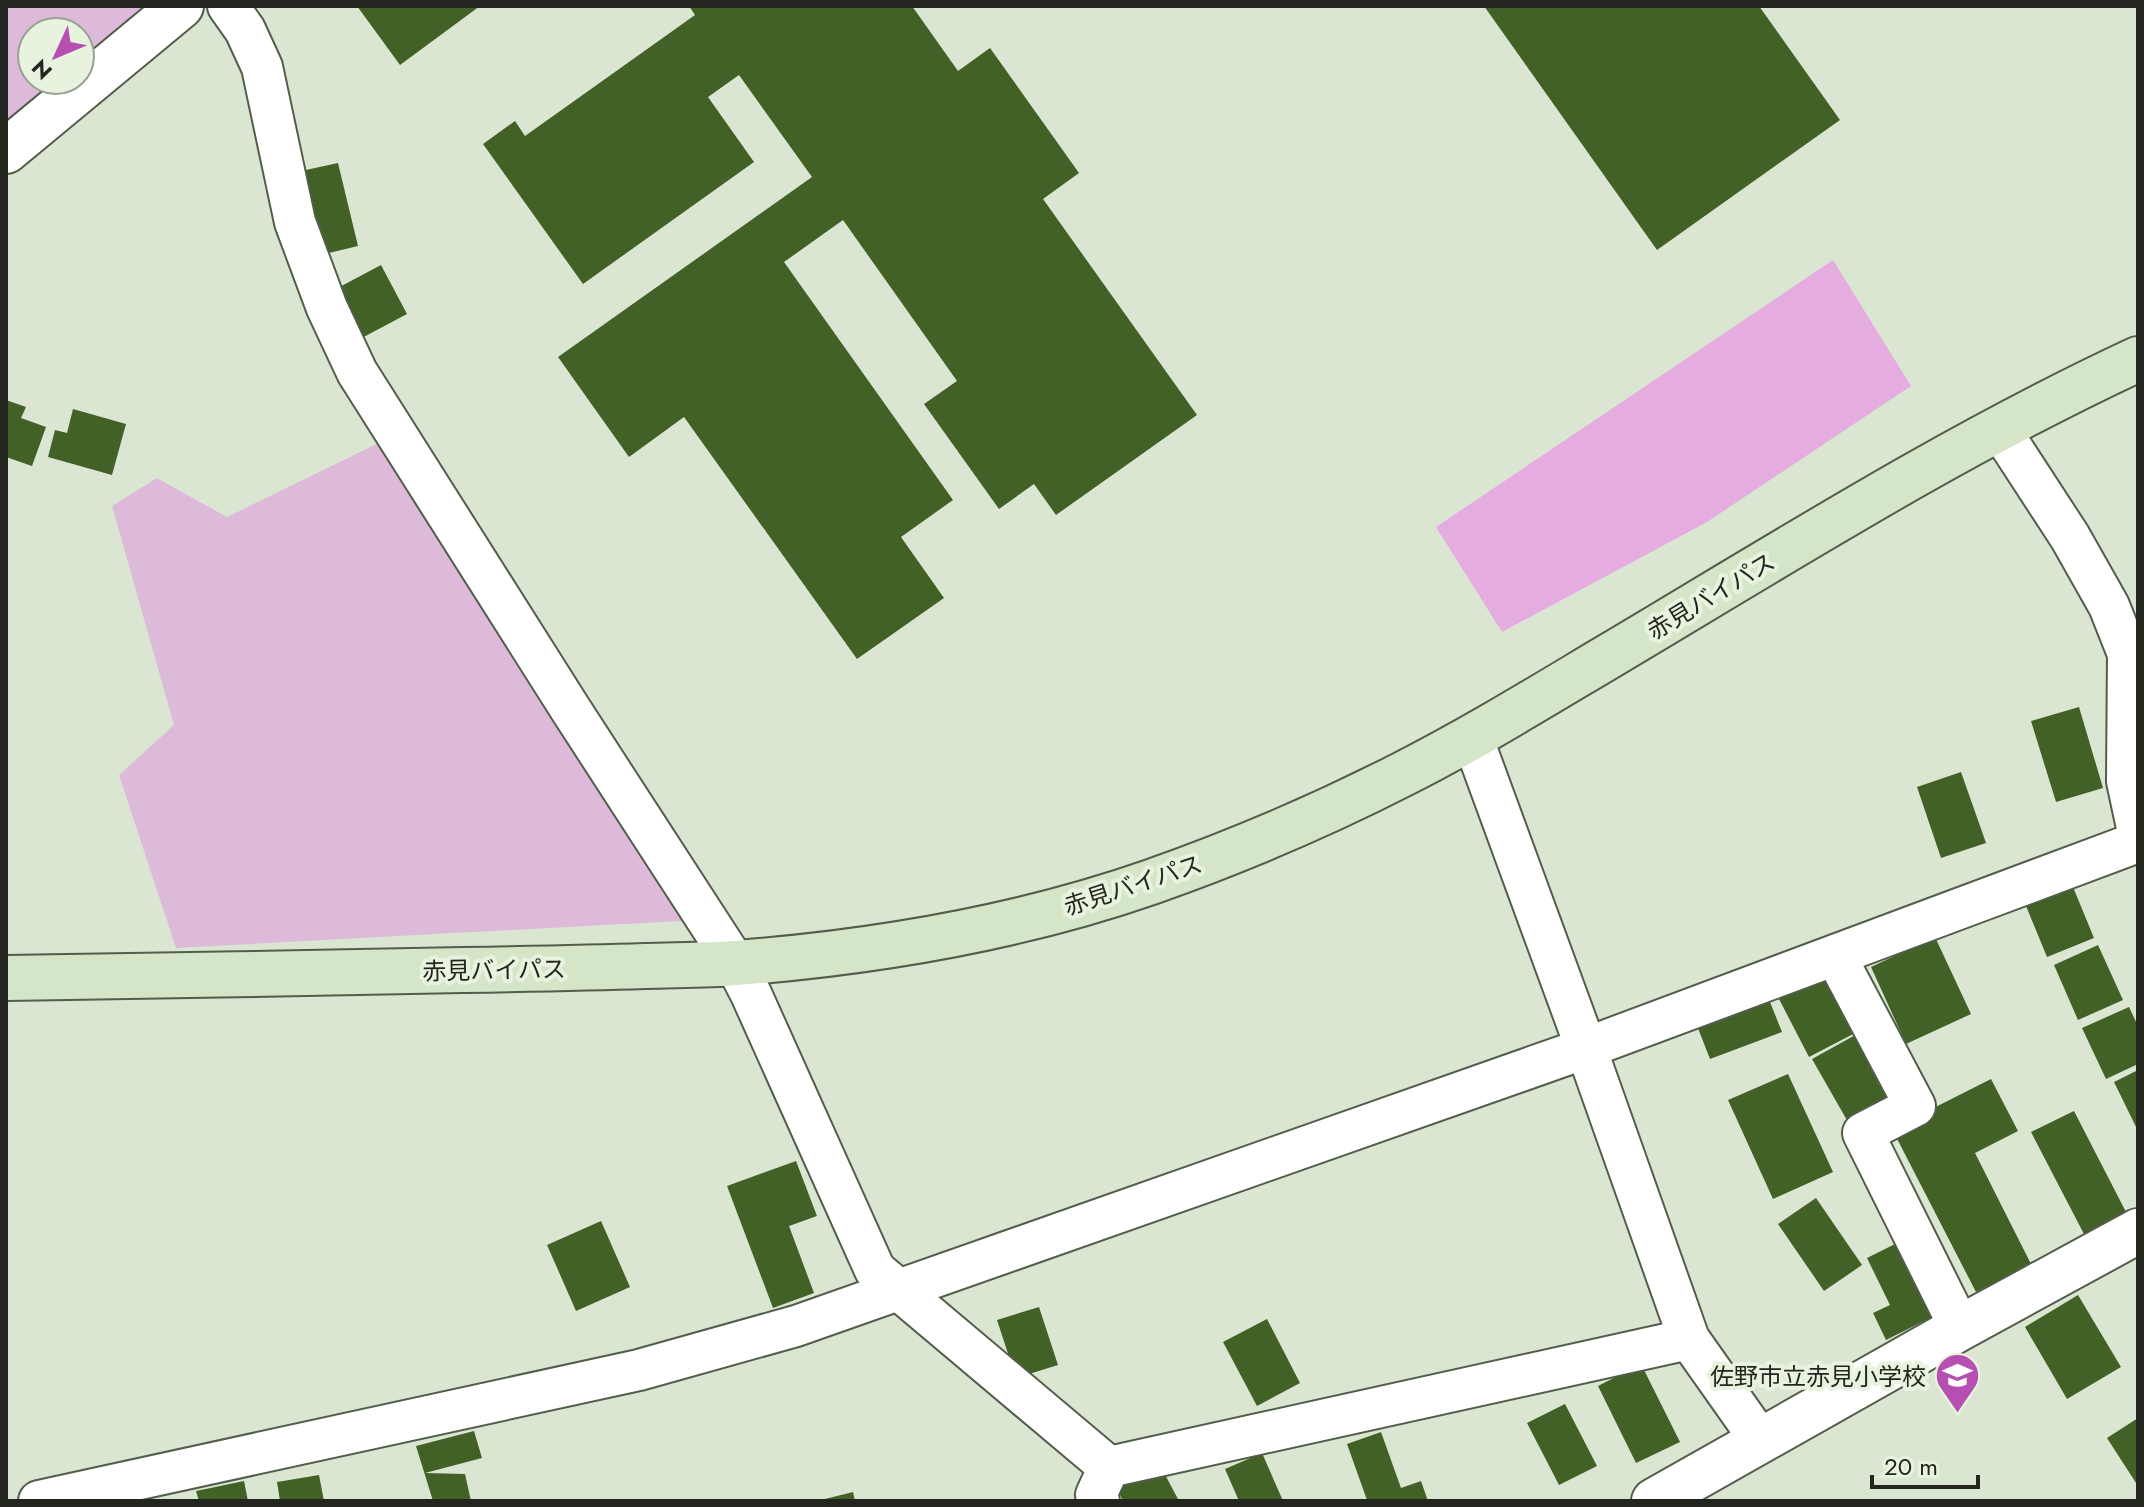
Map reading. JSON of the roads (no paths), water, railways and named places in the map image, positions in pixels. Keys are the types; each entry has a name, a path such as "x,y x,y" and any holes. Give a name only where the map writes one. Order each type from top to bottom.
{"main road":[{"name":"赤見バイパス","path":"6,978 735,963 869,948 978,929 1057,911 1148,883 1239,848 1400,776 1472,737 1999,428 2138,359"}],"street":[{"path":"6,151 181,6"},
{"path":"228,6 245,30 262,67 295,222 327,308 357,372 735,963 875,1270 967,1350 1104,1484 1689,1339"},
{"path":"1999,428 2070,537 2109,606 2128,654 2127,781 2138,832"},
{"path":"1472,737 1689,1339 1761,1441"},
{"path":"39,1501 639,1370 796,1326 1586,1048 2138,842"},
{"path":"1835,955 1915,1106 1863,1133 1960,1328"},
{"path":"1654,1501 2138,1231"}],"place":[{"name":"佐野市立赤見小学校","path":"1957,1415"}]}
